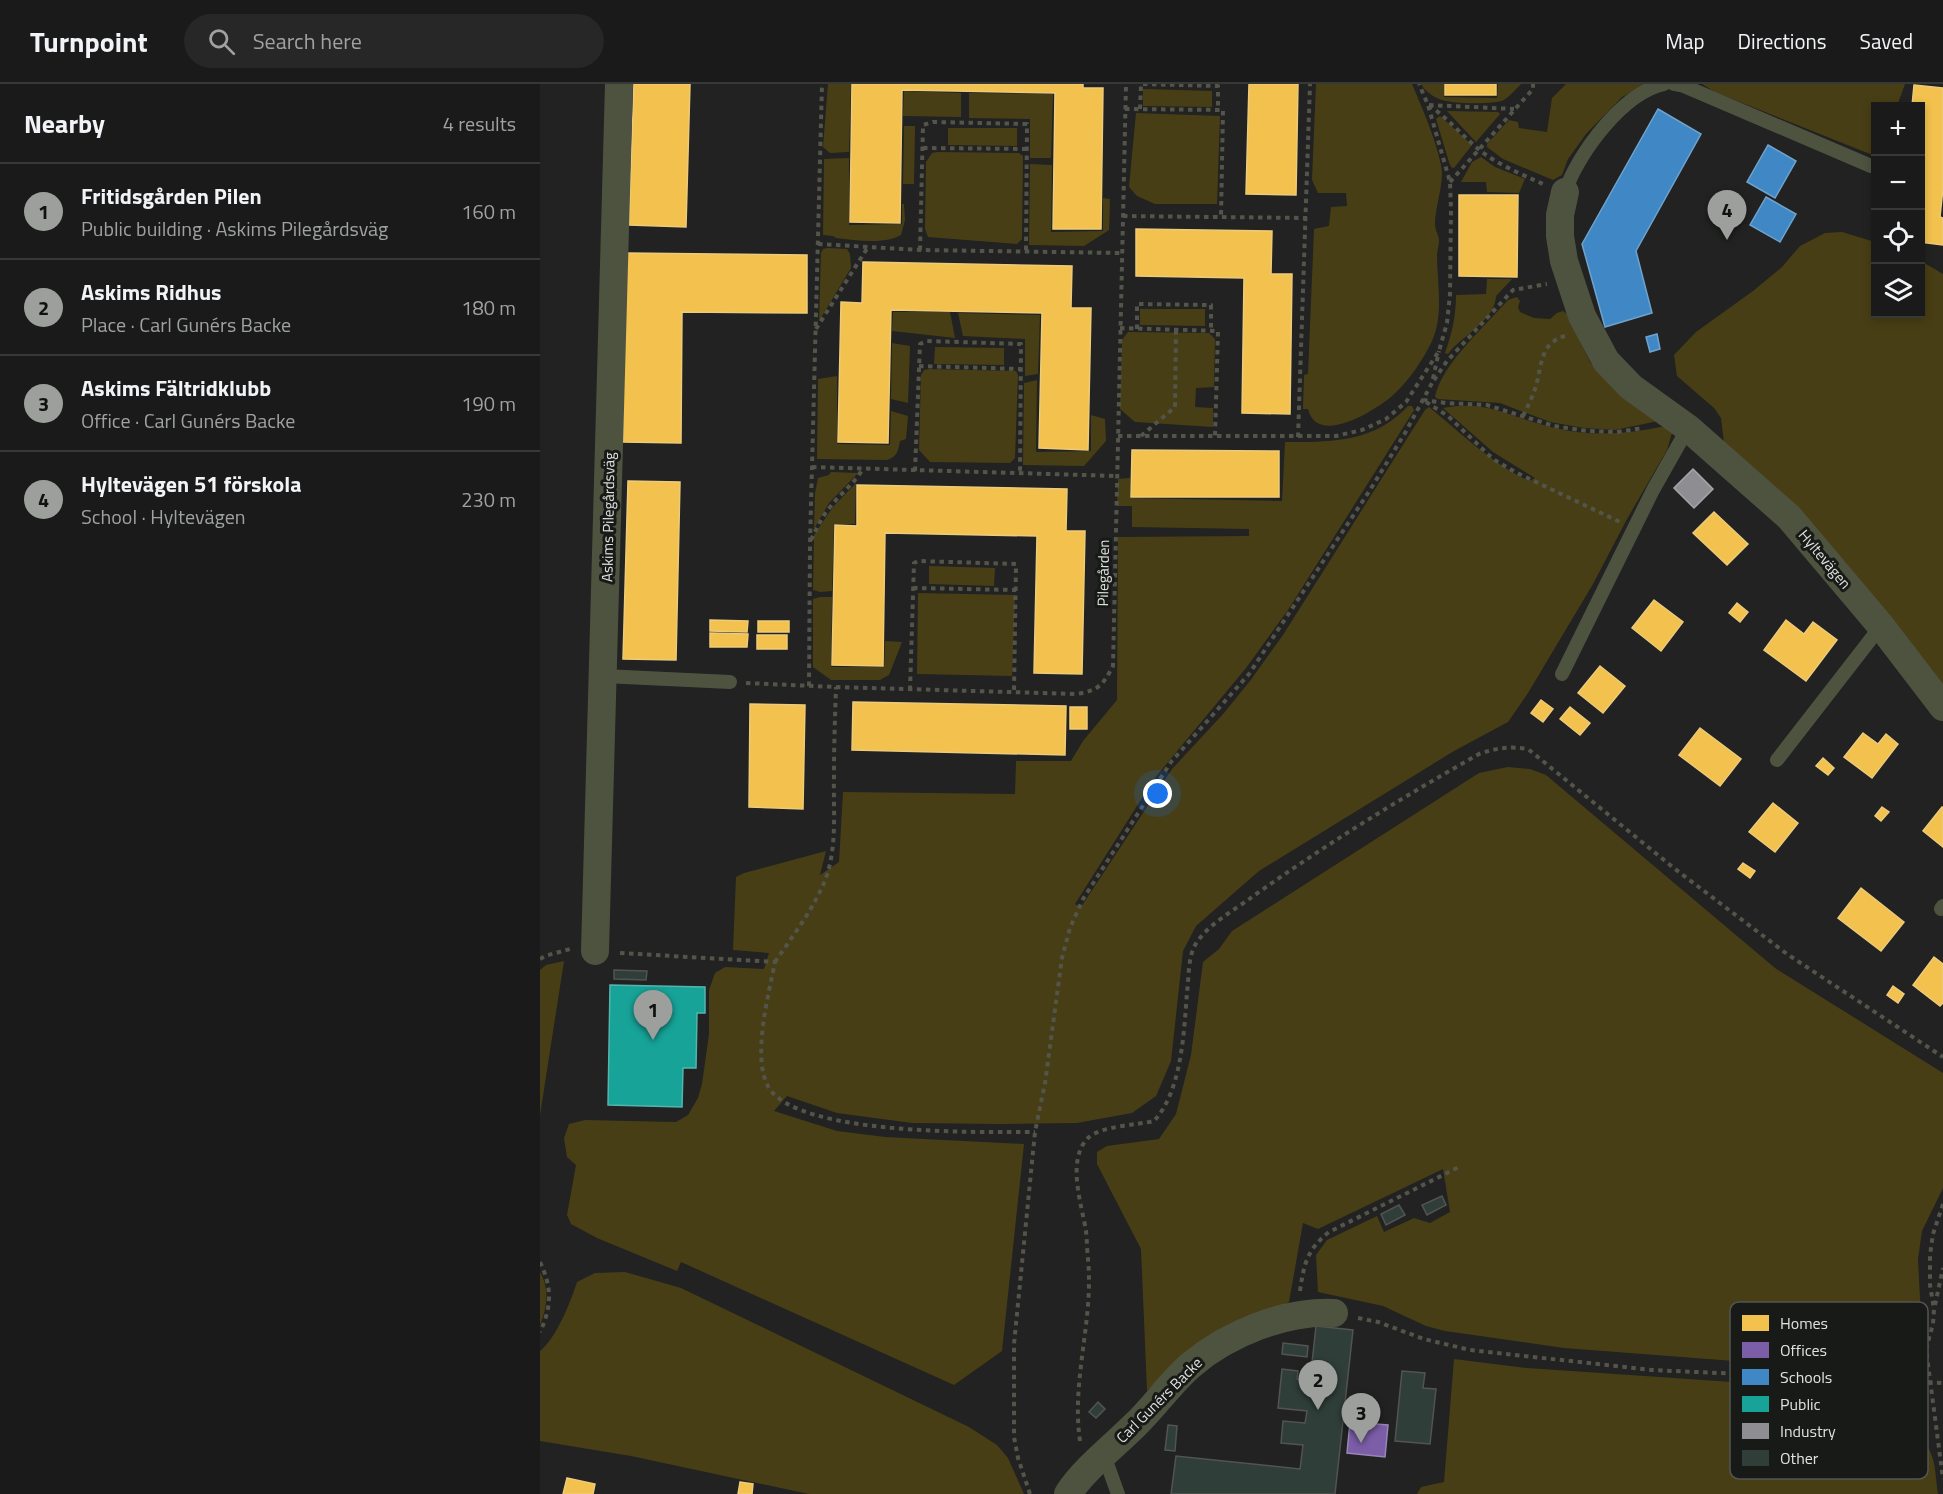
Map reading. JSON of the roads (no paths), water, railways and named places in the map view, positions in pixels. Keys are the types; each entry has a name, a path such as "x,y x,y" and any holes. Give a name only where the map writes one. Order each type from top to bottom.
{"street":[{"name":"Askims Pilegårdsväg","path":"595,951 619,84"},
{"name":"Hyltevägen","path":"1565,192 1560,214 1560,236 1569,280 1590,333 1606,362 1631,387 1688,429 1788,517 1881,626 1943,707"},
{"name":"Carl Gunérs Backe","path":"1086,1474 1178,1378 1208,1353 1264,1324 1315,1312 1334,1313"}],"lane":[{"path":"1565,192 1582,156 1609,122 1632,101 1648,90 1664,84"},
{"path":"1674,84 1684,86 1871,166"},
{"path":"1562,674 1634,528 1688,429"},
{"path":"1777,760 1881,626"},
{"path":"604,676 730,682"},
{"path":"1086,1474 1118,1494"}],"place":[{"name":"Hyltevägen 51 förskola","path":"1727,240"},
{"name":"Fritidsgården Pilen","path":"653,1040"},
{"name":"Askims Ridhus","path":"1318,1410"},
{"name":"Askims Fältridklubb","path":"1361,1443"}]}
